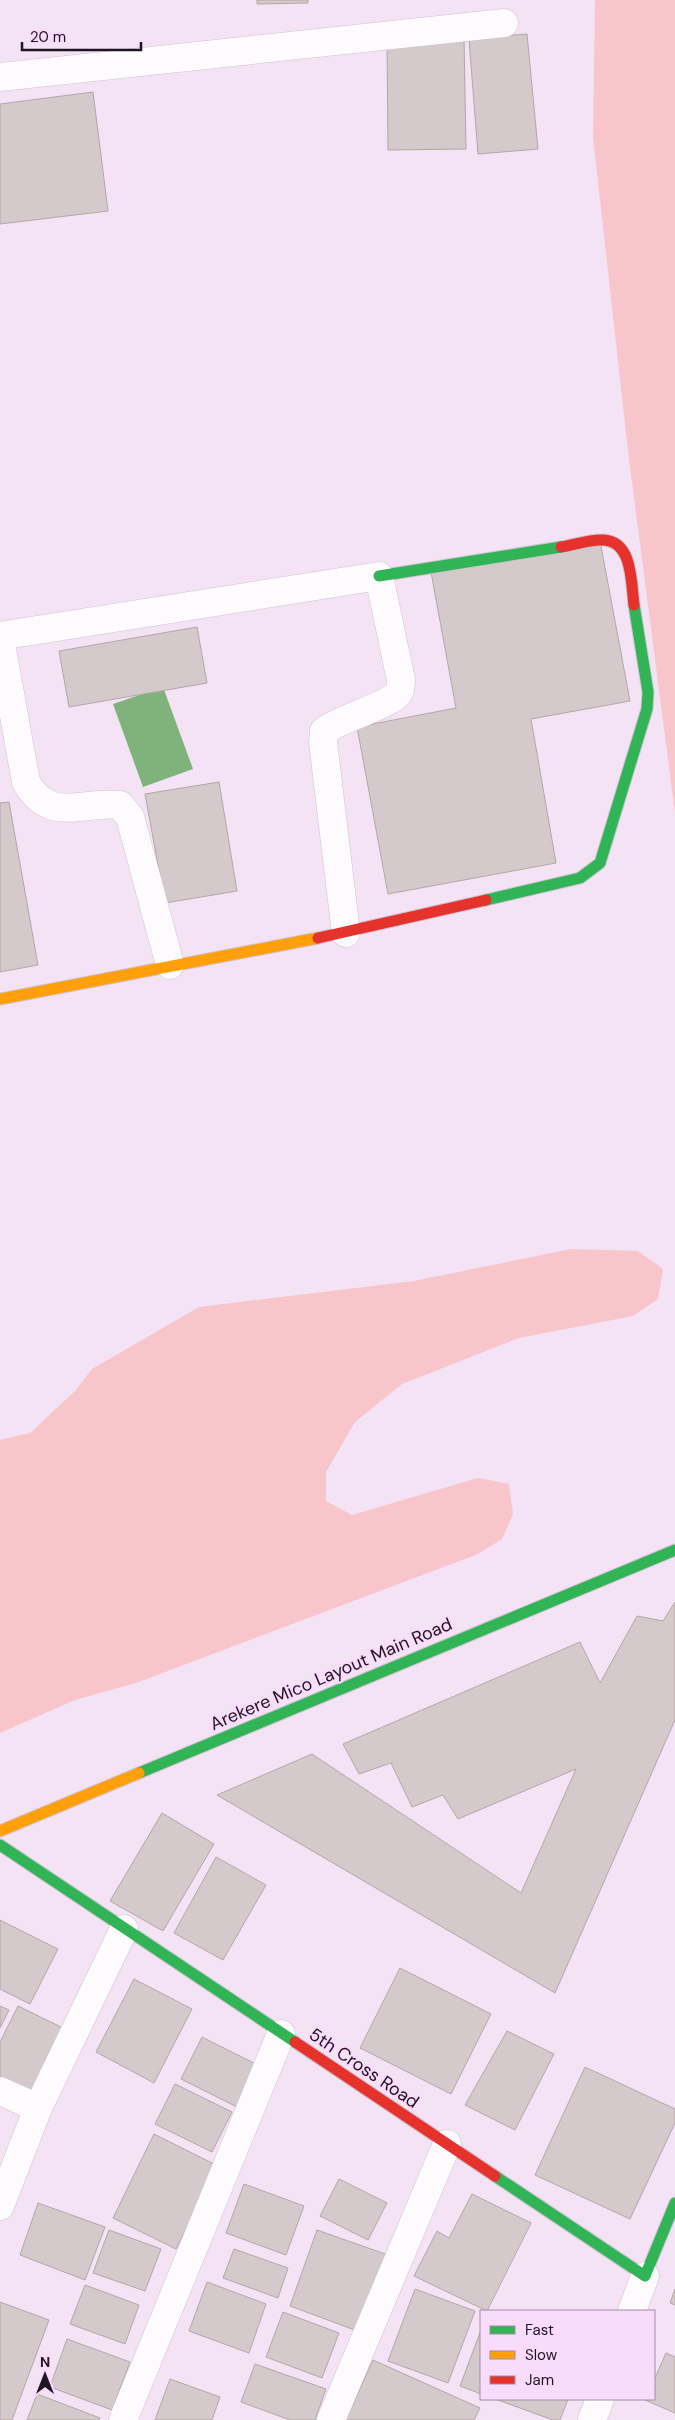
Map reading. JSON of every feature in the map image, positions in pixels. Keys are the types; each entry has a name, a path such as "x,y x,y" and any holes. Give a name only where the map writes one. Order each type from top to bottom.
{"street":[{"path":"0,77 504,23"},
{"path":"0,999 170,965 346,933 580,878 600,863 644,725 648,692 626,554 616,543 604,540 0,637 26,782 34,796 44,804 62,808 107,804 120,805 130,817 170,965"},
{"path":"346,933 322,742 324,731 334,723 390,700 399,692 401,680 379,576"},
{"name":"Arekere Mico Layout Main Road","path":"0,1831 675,1550"},
{"name":"5th Cross Road","path":"0,1845 645,2276"},
{"path":"0,2206 38,2108 124,1929"},
{"path":"123,2420 281,2034"},
{"path":"0,2091 38,2108"},
{"path":"331,2420 447,2144"},
{"path":"632,2310 675,2203"},
{"path":"592,2420 600,2400"}],"shaded area":[{"path":"595,0 675,0 675,813 629,459 593,137"},
{"path":"163,687 193,769 143,787 113,704"},
{"path":"571,1249 638,1251 663,1269 658,1299 633,1316 519,1338 402,1384 355,1422 326,1472 326,1501 352,1515 478,1478 509,1484 513,1514 502,1539 478,1554 136,1683 75,1700 0,1733 0,1440 30,1433 75,1391 92,1369 199,1307 414,1281"}],"building":[{"path":"257,0 308,0 308,3 257,4"},
{"path":"527,34 538,149 478,154 469,39"},
{"path":"464,36 466,149 388,150 387,37"},
{"path":"93,92 108,211 0,224 0,104"},
{"path":"600,541 630,701 531,719 556,863 388,894 357,727 456,708 431,572"},
{"path":"197,627 207,683 69,707 59,651"},
{"path":"219,782 237,891 165,903 145,794"},
{"path":"9,802 38,965 0,972 0,803"},
{"path":"675,1602 675,1720 555,1993 217,1795 312,1754 521,1893 576,1769 458,1819 443,1795 412,1807 391,1763 359,1774 343,1744 580,1642 600,1683 637,1616 663,1621"},
{"path":"162,1813 214,1844 163,1931 110,1901"},
{"path":"216,1857 266,1885 223,1960 174,1933"},
{"path":"0,1920 58,1949 30,2004 0,1989"},
{"path":"400,1968 491,2014 451,2094 360,2048"},
{"path":"134,1979 192,2009 154,2083 96,2052"},
{"path":"0,2006 9,2010 0,2028"},
{"path":"18,2006 65,2029 33,2093 0,2077 0,2042"},
{"path":"507,2031 554,2054 515,2130 465,2105"},
{"path":"202,2037 260,2066 239,2108 181,2079"},
{"path":"585,2067 675,2109 675,2123 630,2219 535,2175"},
{"path":"175,2084 232,2112 212,2152 155,2124"},
{"path":"154,2134 218,2166 176,2249 113,2218"},
{"path":"339,2179 387,2203 368,2240 320,2216"},
{"path":"244,2184 304,2206 286,2255 226,2233"},
{"path":"472,2194 531,2223 488,2310 414,2276 437,2231 449,2238"},
{"path":"38,2203 105,2227 85,2280 20,2255"},
{"path":"109,2230 161,2249 145,2291 93,2273"},
{"path":"317,2230 388,2255 360,2332 290,2306"},
{"path":"234,2249 288,2268 278,2298 223,2278"},
{"path":"207,2282 266,2304 249,2353 189,2331"},
{"path":"85,2285 139,2305 125,2344 70,2324"},
{"path":"415,2289 475,2311 448,2383 388,2361"},
{"path":"675,2289 675,2305 670,2303"},
{"path":"0,2302 49,2320 12,2420 0,2420"},
{"path":"283,2312 339,2333 322,2378 266,2357"},
{"path":"480,2333 480,2394 460,2386"},
{"path":"67,2339 130,2362 112,2410 50,2387"},
{"path":"666,2353 675,2357 675,2413 645,2400 655,2400 655,2378"},
{"path":"373,2360 480,2408 474,2420 346,2420"},
{"path":"255,2364 326,2389 315,2420 290,2420 241,2402"},
{"path":"170,2379 220,2397 212,2420 155,2420"},
{"path":"37,2394 100,2418 99,2420 27,2420"},
{"path":"498,2400 568,2400 560,2420 553,2420"}],"traffic: fast":[{"path":"379,576 561,547"},
{"path":"486,900 580,878 600,863 647,709 648,692 634,605"},
{"path":"139,1773 675,1550"},
{"path":"0,1845 295,2042"},
{"path":"495,2176 645,2276 675,2203"}],"traffic: slow":[{"path":"0,999 318,938"},
{"path":"0,1831 139,1773"}],"traffic: jam":[{"path":"561,547 588,541 604,540 613,542 620,548 629,565 634,605"},
{"path":"318,938 486,900"},
{"path":"295,2042 495,2176"}]}
